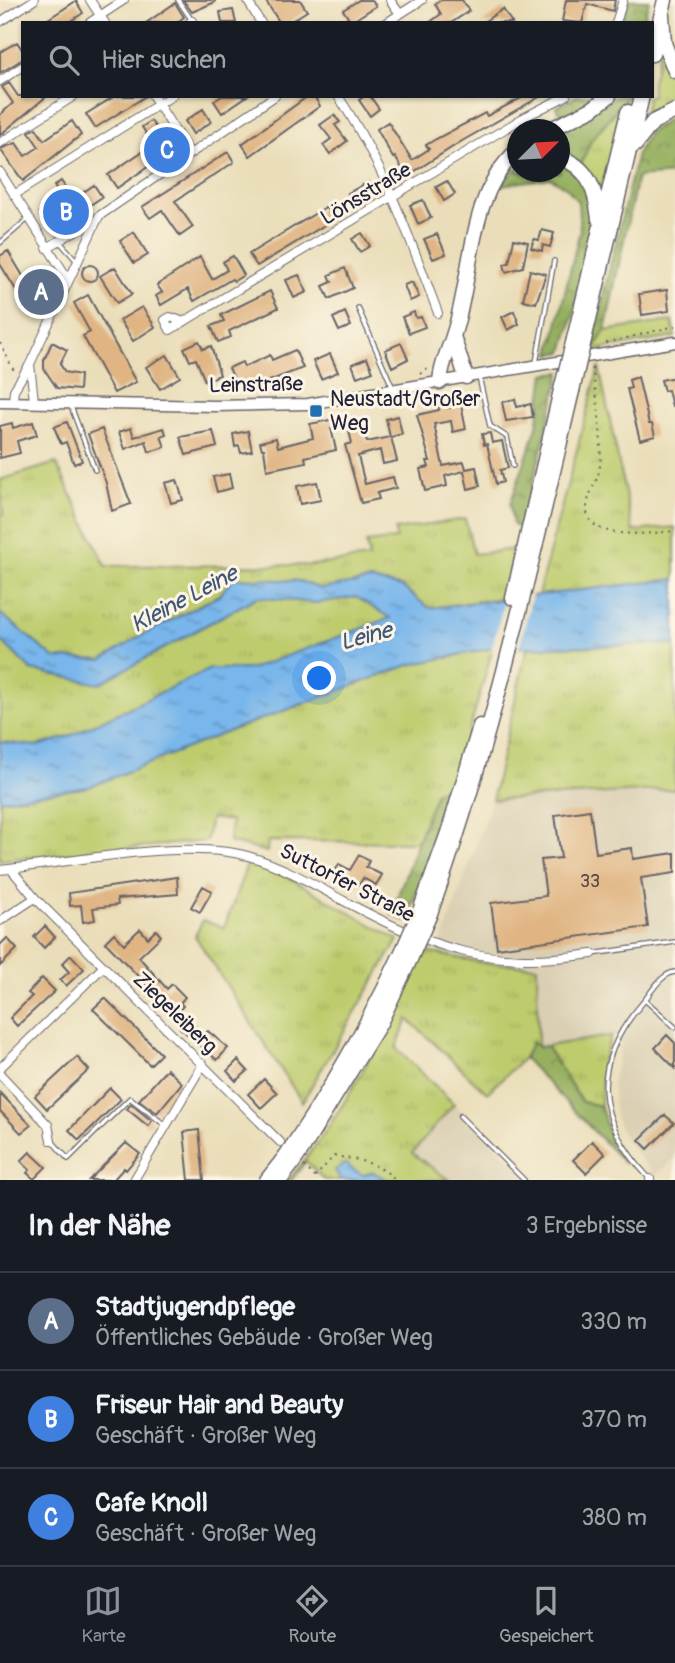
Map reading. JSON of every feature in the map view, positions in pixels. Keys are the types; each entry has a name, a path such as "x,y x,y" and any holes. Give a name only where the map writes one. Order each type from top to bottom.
{"highway":[{"path":"654,36 655,0"},
{"path":"665,0 656,19 675,71"},
{"path":"570,120 606,98"},
{"path":"280,1180 293,1154 368,1045 424,914 463,803 540,504 632,98"},
{"path":"579,339 629,155 642,98"},
{"path":"629,155 653,121 675,111"},
{"path":"440,382 441,366 453,336 486,197 499,169 507,161"},
{"path":"570,163 588,177 596,194 600,231"},
{"path":"486,197 507,170"},
{"path":"453,336 472,376"},
{"path":"267,1180 293,1154"}],"street":[{"path":"0,22 34,0"},
{"path":"90,0 103,19 124,0"},
{"path":"247,0 260,21"},
{"path":"390,0 400,14"},
{"path":"389,21 422,0"},
{"path":"617,21 623,0"},
{"path":"0,81 21,67"},
{"path":"0,143 71,98"},
{"path":"154,98 190,154"},
{"path":"14,195 169,98"},
{"path":"13,401 14,390 30,364 94,224 107,209 272,98"},
{"path":"339,98 358,125 394,198 438,313"},
{"name":"Lönsstraße","path":"184,322 523,118 562,98"},
{"path":"0,172 68,279"},
{"path":"47,248 85,225 94,224"},
{"name":"Leinstraße","path":"0,402 293,405 675,342"},
{"path":"30,364 34,401"},
{"name":"Suttorfer Straße","path":"0,870 129,855 220,850 286,869 412,936 456,952 525,960 593,954"},
{"name":"Ziegeleiberg","path":"11,869 34,898 293,1154"},
{"path":"0,921 34,898"},
{"path":"0,1068 103,967"},
{"path":"134,1180 203,1064"},
{"path":"0,1074 48,1125 51,1140"}],"lane":[{"path":"178,0 189,21"},
{"path":"0,243 29,218"},
{"path":"59,240 77,260"},
{"path":"536,366 554,261"},
{"path":"358,308 394,390"},
{"path":"472,376 490,426 507,437 513,466"},
{"path":"69,402 95,470"},
{"path":"593,954 675,942"},
{"path":"650,1180 613,1132 605,1091 610,1054 632,1013 672,973"},
{"path":"645,999 675,1027"},
{"path":"51,1140 68,1158 130,1098 166,1127"},
{"path":"460,1116 524,1180"}],"path":[{"path":"0,343 21,378"},
{"path":"590,356 601,464 598,480 587,502 589,517 595,526 618,533 675,531"},
{"path":"293,1154 318,1180"},
{"path":"315,1177 334,1156 363,1160 382,1167 396,1180"}],"shaded area":[{"path":"675,789 675,1158 655,1177 624,1138 615,1117 612,1083 622,1040 611,1036 538,1047 536,966 484,963 437,954 492,800"},
{"path":"454,1104 531,1180 449,1180 411,1153"}],"green space":[{"path":"629,0 649,0 644,21 622,21"},
{"path":"660,50 675,77 675,106 641,125 648,98 654,98 654,73"},
{"path":"573,98 599,98 563,118 556,107"},
{"path":"614,98 625,98 591,140 581,164 570,159 570,125"},
{"path":"627,98 603,199 598,183 581,164 591,140"},
{"path":"675,115 675,174 637,177 605,331 595,347 591,347 637,154 648,133"},
{"path":"570,170 587,188 594,201 595,222 589,258 563,352 550,354 580,230 578,202 567,188 557,182 570,182"},
{"path":"507,178 507,182 521,182 500,185"},
{"path":"672,321 675,337 589,351 605,331"},
{"path":"599,367 633,531 675,527 675,579 538,595"},
{"path":"561,372 521,530 513,524 510,504 537,427 545,374"},
{"path":"56,463 106,566 313,565 369,558 366,543 396,539 395,530 465,519 474,554 516,549 504,598 429,608 402,587 371,580 321,590 300,581 234,578 220,594 139,637 103,660 54,658 0,613 0,517 3,515 0,480"},
{"path":"257,597 316,603 356,597 391,618 251,669 210,669 68,737 37,746 0,742 0,639 31,670 146,658"},
{"path":"675,644 675,789 492,800 527,648"},
{"path":"493,648 454,784 436,792 417,842 268,841 267,852 229,842 231,821 211,818 206,841 0,860 0,800 89,787 237,728 409,665"},
{"path":"454,784 407,922 391,914 436,792"},
{"path":"248,862 286,876 398,940 302,1102 195,936 203,920 224,928"},
{"path":"422,951 484,963 537,966 538,1047 532,1042 524,1058 487,1093 408,1019 396,1048 454,1104 412,1153 449,1180 324,1180 306,1161 292,1180 288,1180 328,1127 363,1070"},
{"path":"611,1036 602,1065 601,1106 582,1102 546,1046"},
{"path":"532,1042 538,1047 546,1046 582,1102 601,1106 609,1136 625,1164 524,1058"}],"water":[{"name":"Leine","path":"233,578 300,581 321,589 371,580 402,587 429,608 675,579 675,644 493,648 409,665 237,728 89,787 0,800 0,742 37,746 68,737 210,669 251,669 390,618 356,597 316,603 257,597 99,684 31,670 0,639 0,613 54,658 102,660 139,637 220,595"},
{"path":"345,1164 363,1175 373,1172 388,1180 341,1180 335,1170"}],"pier":[{"path":"533,592 518,652 491,652 506,594"}],"building":[{"path":"183,0 215,0 215,2 192,12"},
{"path":"265,0 300,0 307,11 291,21 279,21"},
{"path":"359,0 372,0 376,6 353,21 343,10"},
{"path":"441,0 462,0 469,11 454,21 432,21 441,14 435,4"},
{"path":"566,0 615,0 613,11 587,4 583,21 562,21"},
{"path":"76,1 83,13 71,21 45,21"},
{"path":"175,3 184,17 179,21 149,21"},
{"path":"503,9 511,21 485,21"},
{"path":"233,10 236,21 222,21 220,12"},
{"path":"17,42 21,48 21,60 0,73 0,52"},
{"path":"9,83 21,98 45,98 0,135 0,115 13,103 2,87"},
{"path":"112,98 143,98 95,128 86,114"},
{"path":"219,98 244,98 222,113 214,101"},
{"path":"305,98 315,98 320,106 250,156 242,144"},
{"path":"371,98 379,109 370,116 359,100"},
{"path":"521,98 537,98 407,176 395,157 393,158 377,129 388,122 412,160 429,149 426,145 436,139 485,113 487,116"},
{"path":"203,109 211,122 193,134 185,121"},
{"path":"334,115 340,122 335,125 347,141 330,154 323,145 331,139 320,125"},
{"path":"72,121 81,135 23,181 0,149 16,143 25,156 39,147 29,132 36,128 44,140"},
{"path":"151,121 172,150 117,188 108,175 153,144 142,127"},
{"path":"228,152 234,162 175,201 193,227 180,236 162,210 150,218 142,207"},
{"path":"61,181 72,197 75,198 94,185 102,197 83,210 80,205 50,226 40,212 61,197 54,186"},
{"path":"447,181 455,194 444,201 436,187"},
{"path":"368,182 375,194 356,206 348,193"},
{"path":"423,200 431,218 418,224 410,205"},
{"path":"326,207 333,220 257,266 249,254"},
{"path":"542,230 554,233 550,247 543,245 542,251 531,248 534,239 539,240"},
{"path":"134,232 148,255 134,263 120,241"},
{"path":"362,233 370,246 360,252 352,239"},
{"path":"437,234 446,254 433,259 424,239"},
{"path":"514,239 528,242 523,267 506,272 504,264 509,263"},
{"path":"8,251 29,286 18,293 0,264 0,256"},
{"path":"233,256 244,275 194,301 188,289 161,305 156,296 162,292 157,285 200,257 212,279 227,270 223,262"},
{"path":"87,265 93,265 98,273 96,279 87,281 82,276 82,270"},
{"path":"115,267 132,294 117,303 100,276"},
{"path":"345,268 353,288 329,299 323,286 332,282 329,275"},
{"path":"530,270 546,274 536,303 523,300"},
{"path":"40,275 55,280 42,310 28,304"},
{"path":"299,275 307,292 294,298 286,280"},
{"path":"412,282 419,297 410,301 404,285"},
{"path":"667,290 669,311 642,315 639,294"},
{"path":"270,291 278,308 229,331 231,337 218,342 211,326 224,321 221,315"},
{"path":"88,295 136,382 114,393 83,336 90,332 74,303"},
{"path":"142,307 155,327 133,341 120,320"},
{"path":"514,311 519,324 508,330 502,317"},
{"path":"345,312 351,326 339,331 333,318"},
{"path":"414,312 416,318 421,317 425,327 409,333 402,317"},
{"path":"199,341 203,349 211,346 220,375 205,381 196,359 190,361 184,348"},
{"path":"52,342 67,350 60,364 65,372 80,375 79,390 57,388 44,369 44,360"},
{"path":"401,343 408,359 392,367 385,350"},
{"path":"295,350 303,368 253,387 251,382 238,388 229,368 242,362 244,367 270,355 272,360"},
{"path":"330,354 338,372 321,379 313,361"},
{"path":"167,355 180,377 160,389 146,367"},
{"path":"367,358 373,371 357,377 352,364"},
{"path":"638,377 649,424 652,424 655,436 640,440 627,389 631,388 629,380"},
{"path":"675,377 675,406 672,406 668,390 664,391 661,380"},
{"path":"446,396 448,408 461,405 466,429 453,432 451,421 434,424 443,466 464,462 466,469 476,467 480,486 468,489 464,471 445,476 447,486 425,491 420,469 429,467 427,461 430,461 417,415 439,410 437,398"},
{"path":"515,399 517,407 531,404 533,417 506,421 502,402"},
{"path":"398,416 402,434 391,437 397,461 383,464 380,450 358,456 365,484 393,477 396,488 377,493 379,499 361,503 345,445 352,443 348,427 362,423 367,442 390,437 386,419"},
{"path":"345,417 347,425 331,428 336,450 305,457 306,462 267,470 264,449 260,442 276,438 278,447 313,438 310,424"},
{"path":"33,422 37,435 17,441 20,453 0,458 0,426 12,423 13,428"},
{"path":"67,422 82,461 74,464 66,442 61,444 54,427"},
{"path":"131,428 134,437 164,428 166,434 161,436 165,447 149,452 146,441 125,449 119,432"},
{"path":"102,429 131,504 112,511 106,483 88,434"},
{"path":"213,431 217,447 186,455 180,437"},
{"path":"248,431 252,451 241,453 239,446 235,447 233,434"},
{"path":"490,433 492,443 502,441 508,468 500,470 503,482 496,484 487,444 484,445 482,434"},
{"path":"229,474 232,488 217,492 213,477"},
{"path":"177,480 183,500 171,503 165,483"},
{"path":"317,482 321,500 300,504 297,486"},
{"path":"590,810 596,853 632,848 633,859 675,853 675,873 641,878 648,927 497,948 491,903 546,896 541,860 561,858 555,815"},
{"path":"359,855 369,861 366,867 382,875 376,885 363,878 359,885 335,871 339,864 350,870"},
{"path":"177,877 178,894 117,899 118,905 93,908 95,920 83,922 81,905 70,906 69,893"},
{"path":"203,886 212,891 200,912 191,907"},
{"path":"45,926 55,937 44,948 34,937"},
{"path":"140,929 148,938 156,930 161,936 139,957 167,989 172,984 185,997 179,1010 204,1035 208,1031 228,1048 217,1060 180,1028 183,1025 165,1008 167,1006 105,942 114,933 124,944"},
{"path":"7,938 17,949 0,966 0,945"},
{"path":"71,955 84,969 66,986 60,980 69,972 62,964"},
{"path":"42,978 55,991 17,1026 10,1018 32,996 28,993"},
{"path":"105,998 161,1054 150,1065 93,1009"},
{"path":"667,1035 675,1043 675,1068 655,1048"},
{"path":"77,1057 89,1070 47,1109 35,1096"},
{"path":"238,1060 248,1071 236,1081 227,1071"},
{"path":"167,1069 182,1083 157,1113 139,1100"},
{"path":"264,1079 277,1093 261,1108 248,1094"},
{"path":"110,1088 121,1099 79,1140 69,1130"},
{"path":"0,1093 31,1125 21,1133 0,1111"},
{"path":"131,1104 152,1121 148,1126 127,1109"},
{"path":"665,1115 674,1123 648,1149 639,1140"},
{"path":"199,1130 204,1180 189,1180 184,1132"},
{"path":"592,1141 605,1154 586,1173 573,1160"},
{"path":"126,1143 140,1154 126,1170 124,1168 113,1180 89,1180"},
{"path":"30,1152 46,1167 34,1179 27,1173 30,1170 21,1161"}],"place":[{"name":"Cafe Knoll","path":"167,150"},
{"name":"Friseur Hair and Beauty","path":"66,212"},
{"name":"Stadtjugendpflege","path":"41,292"},
{"name":"Neustadt/Großer Weg","path":"316,411"}],"water label":[{"name":"Kleine Leine","path":"184,599"}]}
